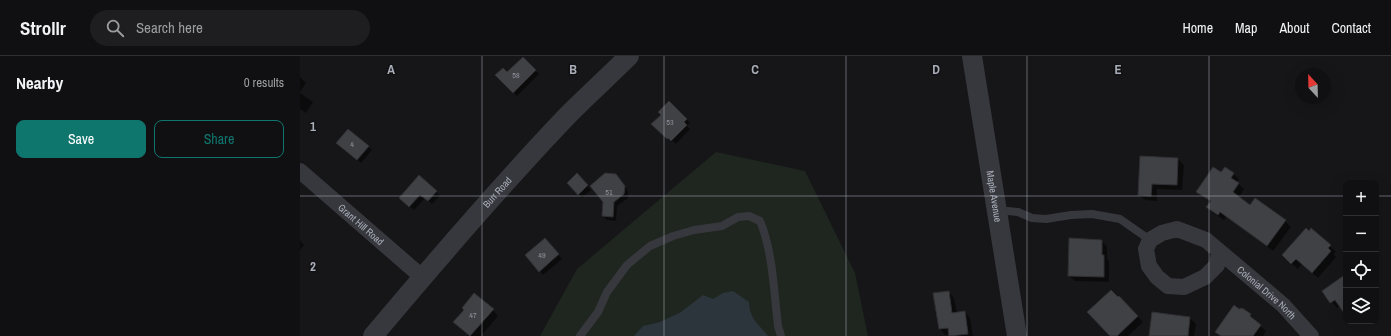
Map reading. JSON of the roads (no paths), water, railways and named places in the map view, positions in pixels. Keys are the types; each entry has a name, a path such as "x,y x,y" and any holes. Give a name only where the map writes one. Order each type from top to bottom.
{"street":[{"name":"Burr Road","path":"373,336 422,277 495,195 563,121 629,56"},
{"name":"Maple Avenue","path":"972,56 1017,336"},
{"name":"Grant Hill Road","path":"300,171 422,277"},
{"name":"Colonial Drive North","path":"1150,240 1162,233 1177,229 1206,240 1283,305 1311,336"},
{"path":"1150,240 1146,250 1149,266 1168,286 1184,287 1205,277 1218,265 1219,251"}],"lane":[{"path":"996,210 1018,212 1032,218 1046,220 1072,215 1092,214 1120,219 1150,240"},
{"path":"580,336 598,312 608,292 627,266 650,246 673,236 694,230 722,226 738,217 749,216 760,221 765,232 778,326 781,336"}]}
